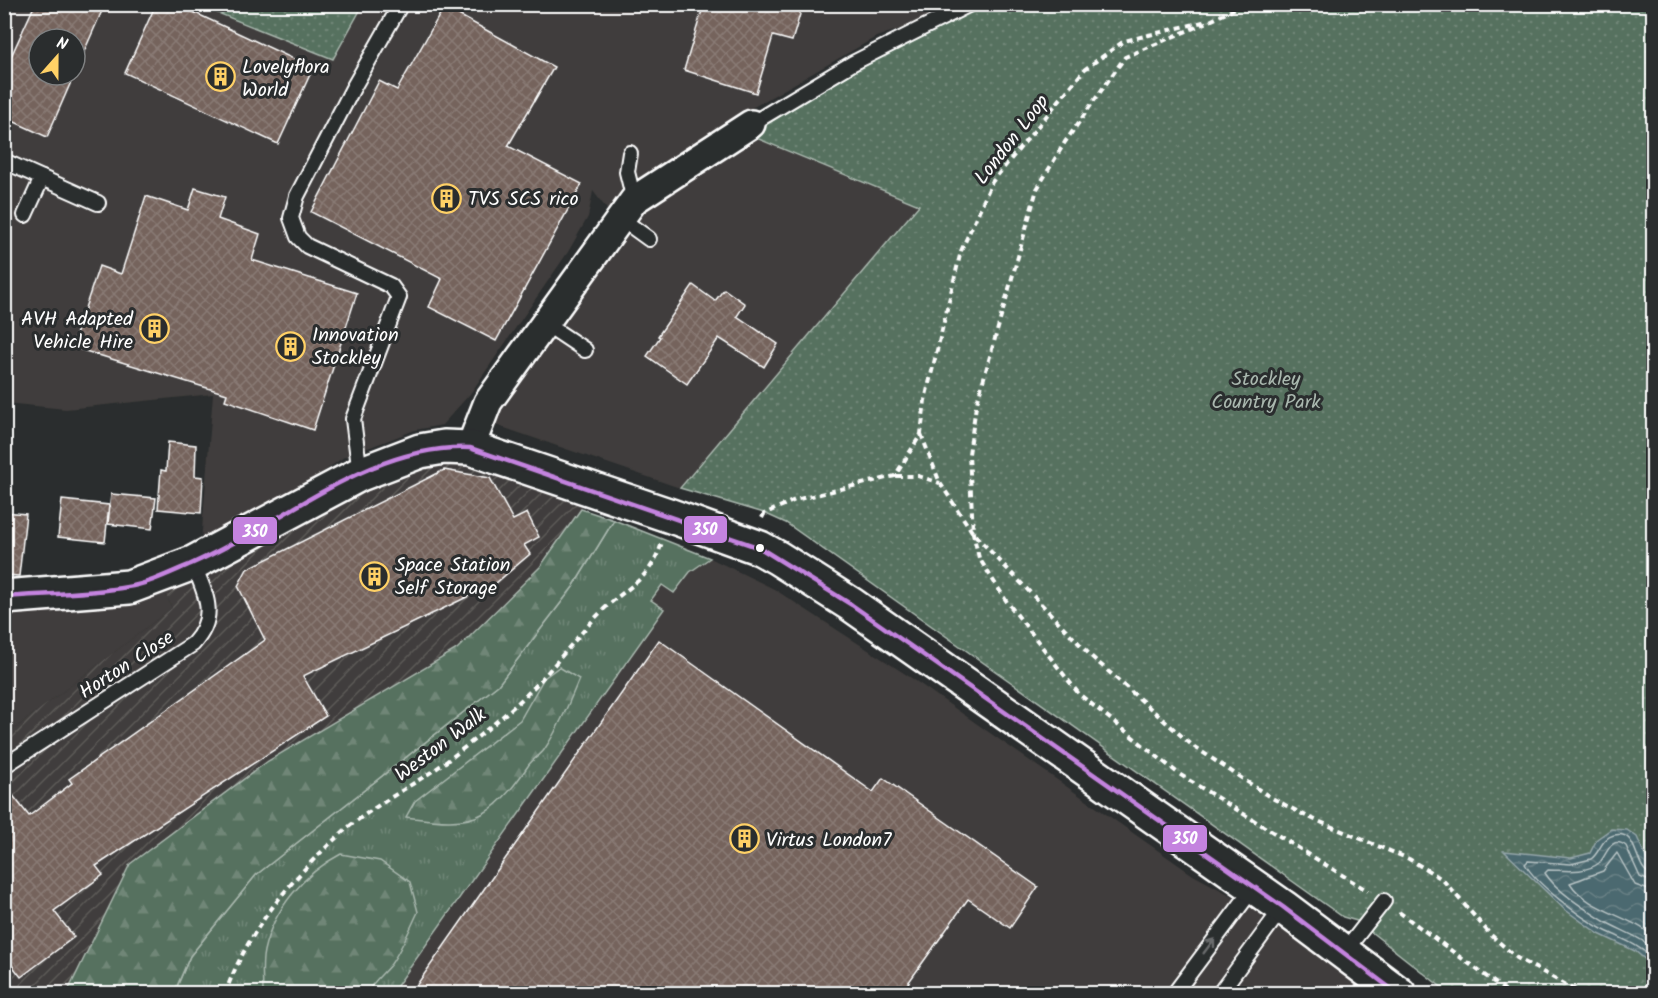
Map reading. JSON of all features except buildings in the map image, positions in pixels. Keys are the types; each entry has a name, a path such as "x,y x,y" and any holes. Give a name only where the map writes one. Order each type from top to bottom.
{"street":[{"path":"470,448 488,402 543,322 627,209 751,124"},
{"path":"4,597 129,587 193,563 360,474 420,452 444,447 470,448 760,548 824,588 1254,887 1345,951 1399,993"}],"lane":[{"path":"360,474 353,419 399,297 389,284 308,246 294,232 291,214 297,196 352,88 401,4"},
{"path":"751,124 853,63 970,4"},
{"path":"630,153 627,172 627,209 649,239"},
{"path":"4,161 98,203"},
{"path":"25,215 42,178"},
{"path":"543,322 585,350"},
{"name":"Horton Close","path":"4,766 194,644 206,625 209,602 193,563"},
{"path":"1174,993 1254,887"},
{"path":"1345,951 1384,901"},
{"path":"1219,993 1282,907"}],"path":[{"name":"London Loop","path":"921,434 925,400 961,251 992,182 1085,69 1093,63 1124,41 1206,21 1242,4"},
{"path":"1242,4 1208,22 1125,57 1065,142 1037,189 976,406 969,454 973,533 979,558 1006,603 1079,694 1179,774 1384,901 1510,993"},
{"path":"895,476 921,434"},
{"path":"921,434 940,483 973,533 1092,657 1193,746 1270,797 1306,816 1409,859 1442,879 1490,934 1517,958 1583,993"},
{"path":"758,526 764,513 795,500 895,476 918,476 940,483"},
{"name":"Weston Walk","path":"225,993 232,974 263,917 298,876 346,829 448,760 522,699 602,610 636,586 657,560 671,516"}],"shaded area":[{"path":"4,5 195,5 333,59 363,5 971,5 876,37 724,124 919,205 680,488 496,425 491,413 625,233 593,191 588,217 568,252 470,394 442,425 415,430 344,457 223,543 200,555 213,394 66,409 5,403"},
{"path":"464,452 588,492 581,509 540,567 457,649 268,761 130,864 67,993 5,994 5,736 172,608 160,582 363,482"},
{"path":"710,558 774,589 913,679 1193,875 1258,910 1376,993 392,994 663,610 651,600 662,585 674,593 690,572"},
{"path":"160,582 172,608 5,736 5,605"}],"green space":[{"path":"198,5 363,5 333,59"},
{"name":"Stockley Country Park","path":"979,5 1653,5 1653,993 1449,993 1357,921 1343,917 786,523 764,513 680,488 919,205 749,135 858,69"},
{"path":"581,509 614,520 573,587 498,685 256,875 190,956 174,993 67,993 130,864 268,761 457,649 540,567"},
{"path":"614,520 710,558 690,572 674,593 662,585 651,600 664,609 392,993 174,994 190,956 256,875 498,685 573,587"},
{"path":"559,667 579,679 559,724 544,750 503,798 491,809 466,820 446,821 406,817 415,801 520,720 544,678"},
{"path":"341,854 380,861 410,882 418,912 399,952 367,993 263,993 263,956 275,921 292,894 303,882 327,862"}],"water":[{"path":"1611,829 1627,830 1637,837 1653,874 1653,966 1635,951 1599,934 1564,909 1504,851 1571,858 1590,853 1597,839"}],"transit line":[{"name":"350","path":"4,597 97,591 143,583 225,548 360,473 396,459 432,450 470,448 760,548 852,605 1283,907 1398,994"}],"place":[{"name":"Lovelyflora World","path":"221,77"},
{"name":"TVS SCS rico","path":"447,198"},
{"name":"AVH Adapted Vehicle Hire","path":"154,329"},
{"name":"Innovation Stockley","path":"291,346"},
{"name":"Space Station Self Storage","path":"374,576"},
{"name":"Virtus London7","path":"745,839"}]}
